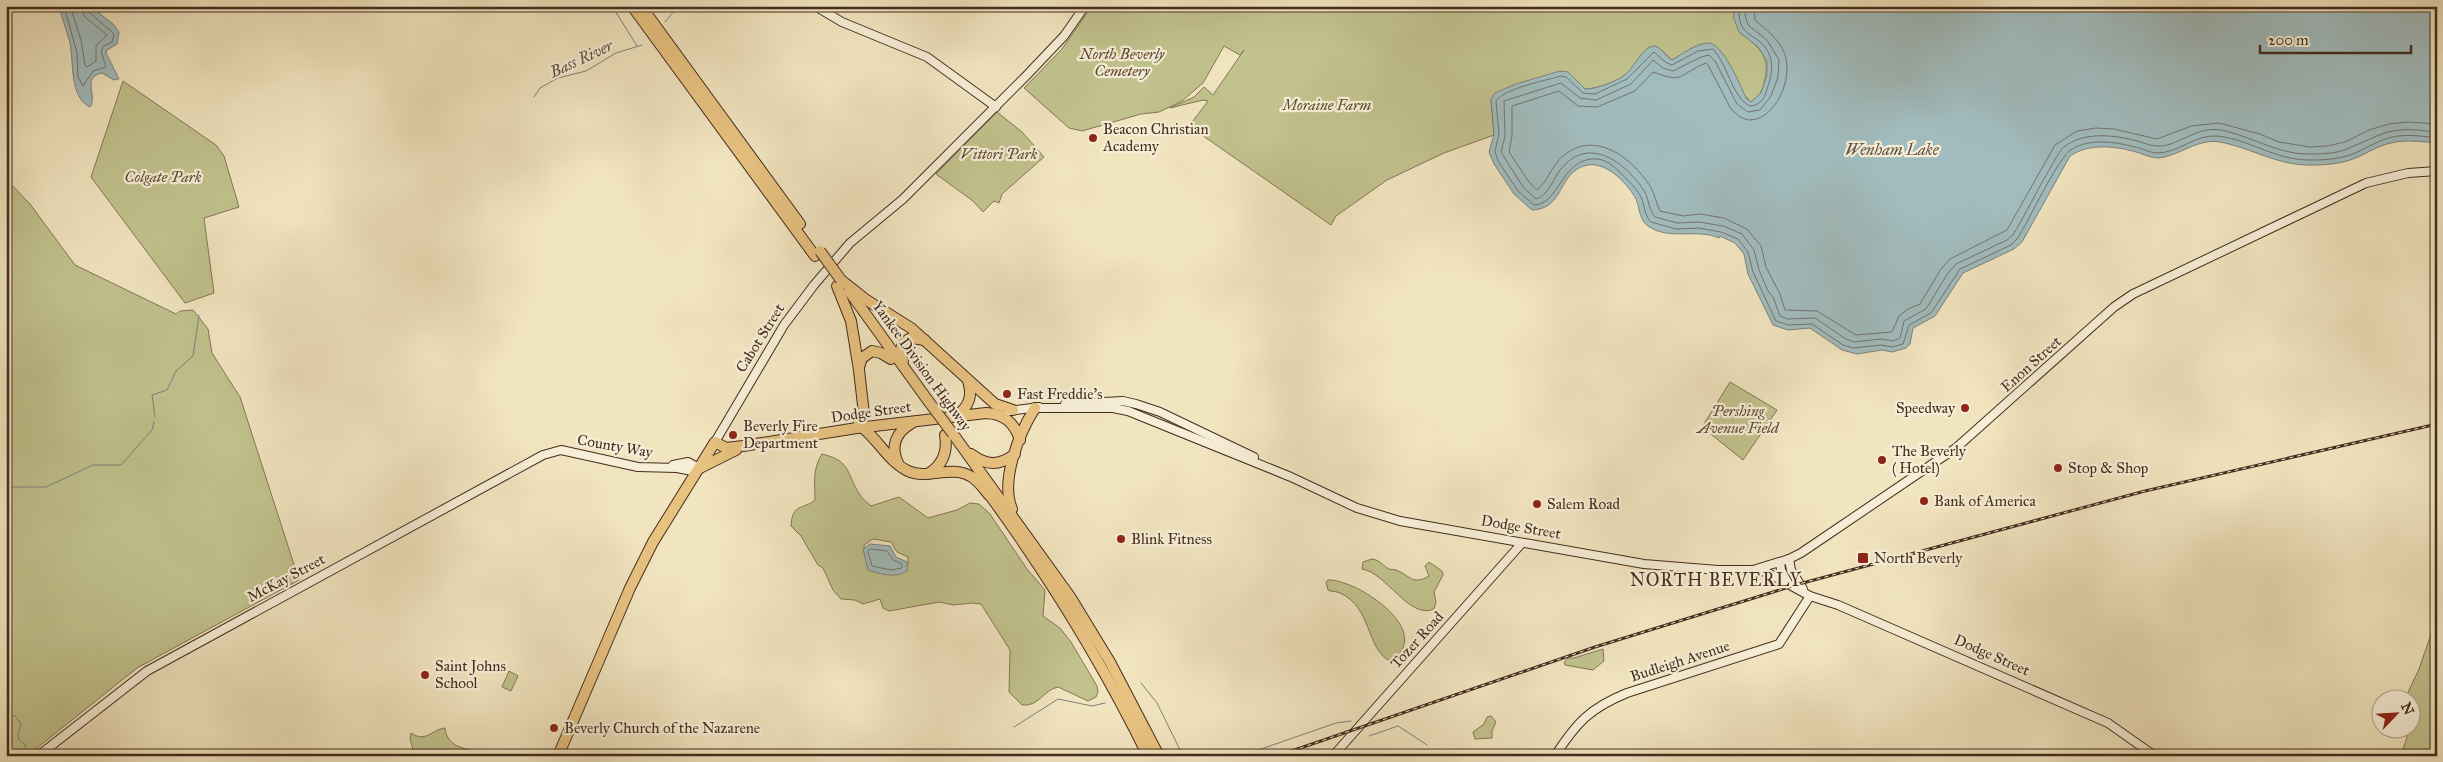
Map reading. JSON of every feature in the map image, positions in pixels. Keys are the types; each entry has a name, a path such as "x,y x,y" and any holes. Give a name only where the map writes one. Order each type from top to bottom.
{"highway":[{"name":"Yankee Division Highway","path":"632,6 839,283 909,373 926,402"},
{"name":"Yankee Division Highway","path":"641,6 817,253"},
{"name":"Yankee Division Highway","path":"839,283 891,359 949,434 1079,627 1112,683 1148,756"},
{"path":"839,283 906,324 995,404 1013,410"},
{"path":"839,283 851,321 859,370 864,407 860,428 900,466 916,474 965,473 973,478 989,495"},
{"path":"909,373 901,355 901,346 911,338 925,340"},
{"path":"859,370 862,358 868,352 880,352 891,359"},
{"path":"956,416 969,401 971,392 968,381"},
{"path":"864,407 874,421 885,425"},
{"path":"1028,536 1012,508 1008,494 1008,480 1020,440 1035,408"},
{"name":"Dodge Street","path":"714,442 723,447 743,446 860,428 986,413"},
{"path":"986,413 999,414 1008,420 1015,428 1020,440"},
{"path":"900,466 894,448 896,436 904,428 916,421"},
{"name":"Yankee Division Highway","path":"949,434 963,448 1071,598 1096,638 1158,756"},
{"path":"927,474 938,467 944,458 949,434"},
{"name":"Cabot Street","path":"558,756 630,588 653,542 714,442"},
{"name":"Dodge Street","path":"699,468 743,446"},
{"path":"963,448 982,461 993,464 1005,461 1015,454"}],"main road":[{"path":"816,6 842,22 927,57 996,107"},
{"name":"Cabot Street","path":"714,442 789,318 850,243 903,199 996,107 1064,36 1085,6"},
{"name":"Enon Street","path":"1753,570 1789,559 1951,453 2121,302 2366,183 2390,176 2437,172"},
{"name":"Dodge Street","path":"986,413 1084,402 1123,401 1160,412 1291,477 1373,514 1644,564 1766,572 1810,596 1838,605 1925,642 2108,723 2155,756"},
{"name":"County Way","path":"561,450 628,465 664,467 688,462 699,468"},
{"name":"McKay Street","path":"38,756 146,671 535,459 561,450"},
{"name":"Tozer Road","path":"1333,756 1522,543"},
{"path":"1789,559 1796,581 1810,596"},
{"path":"1780,562 1781,570 1788,585"},
{"name":"Budleigh Avenue","path":"1555,756 1577,723 1592,710 1627,693 1779,644 1810,596"}],"green space":[{"name":"Moraine Farm","path":"1092,6 1225,6 1223,8 1235,9 1247,6 1737,6 1735,8 1739,32 1759,49 1763,55 1766,68 1763,87 1757,98 1751,102 1696,46 1672,60 1658,47 1647,51 1622,77 1607,85 1585,89 1568,72 1491,99 1494,135 1444,153 1387,180 1336,216 1331,225 1189,126 1208,101 1203,100 1170,108 1194,97 1204,87 1213,95 1244,50 1240,55 1224,46 1203,83 1182,101 1159,112 1141,114 1082,131 1069,128 1024,88 1062,49"},
{"name":"Colgate Park","path":"123,81 216,145 224,156 239,207 204,218 214,293 185,303 91,177"},
{"name":"Vittori Park","path":"997,112 1022,132 1044,157 1002,194 999,203 994,201 983,212 973,201 936,174"},
{"path":"6,179 30,204 75,265 176,314 180,311 193,310 208,329 212,353 240,397 299,580 137,668 27,756 6,756"},
{"name":"Pershing Avenue Field","path":"1730,382 1777,410 1743,460 1702,427"},
{"path":"822,454 839,460 847,469 861,496 871,506 899,497 928,518 957,510 970,503 979,504 990,514 1027,569 1045,590 1043,616 1060,628 1071,642 1097,686 1098,692 1096,697 1088,701 1058,687 1048,691 1033,703 1022,705 1009,692 1010,650 981,604 954,605 939,602 889,611 883,608 880,599 863,604 855,600 841,599 833,590 823,568 818,565 801,536 791,526 793,514 796,510 815,500 815,477","holes":["873,539 891,542 897,552 908,557 908,565 904,569 867,562 864,545"]},
{"path":"1372,559 1389,569 1401,572 1415,580 1429,576 1425,566 1429,562 1442,571 1443,575 1434,592 1436,602 1434,609 1425,611 1416,608 1380,578 1362,569 1363,562"},
{"path":"1328,580 1339,582 1368,594 1394,616 1402,628 1405,640 1401,651 1395,658 1390,661 1382,655 1358,608 1350,599 1340,593 1328,590 1326,582"},
{"path":"2437,617 2437,756 2402,756 2406,740 2420,740 2420,690 2409,690 2419,669"},
{"path":"1603,649 1604,661 1593,670 1565,665 1564,662 1568,658"},
{"path":"509,671 518,676 511,691 502,687"},
{"path":"1491,716 1496,722 1492,731 1492,738 1475,739 1473,732 1484,724 1487,717"},
{"path":"445,728 446,734 452,743 462,748 479,752 483,756 415,756 410,739 411,733 421,737"}],"water":[{"path":"59,6 90,6 113,24 119,32 117,44 107,50 106,53 119,79 114,80 102,73 92,78 92,103 90,107 83,102 75,87 70,43"},
{"name":"Wenham Lake","path":"1737,6 2437,6 2437,143 2402,141 2386,144 2348,161 2317,165 2288,163 2232,145 2212,141 2158,158 2111,147 2085,149 2070,156 2022,242 2014,249 1963,273 1935,316 1913,328 1910,344 1906,348 1892,352 1882,350 1857,354 1842,350 1810,328 1788,330 1773,325 1748,274 1744,254 1735,243 1720,236 1719,238 1702,234 1665,233 1648,226 1643,221 1632,192 1613,172 1597,165 1581,167 1568,178 1550,204 1532,210 1514,194 1494,164 1489,152 1494,134 1491,99 1495,93 1516,84 1560,71 1568,72 1585,89 1601,86 1617,80 1626,74 1645,50 1653,46 1658,47 1672,60 1698,45 1707,43 1713,45 1725,57 1746,98 1751,102 1761,93 1767,75 1767,61 1758,47 1739,32 1733,16"},
{"path":"870,544 890,546 896,557 907,562 908,570 894,575 868,570 863,549"}],"waterway":[{"path":"612,6 637,46"},
{"name":"Bass River","path":"665,22 675,10"},
{"name":"Bass River","path":"534,97 540,88 558,78 586,71 616,53 642,45"},
{"name":"Bass River","path":"155,417 152,395 167,390 176,371 193,356 199,315"},
{"name":"Bass River","path":"6,489 10,487 46,487 93,465 121,465 152,430 154,422"},
{"path":"1141,683 1157,703 1183,756"},
{"name":"Bass River","path":"6,686 9,692 6,705"},
{"path":"1014,727 1058,699 1092,706 1105,703"},
{"name":"Bass River","path":"6,711 16,717 21,724 18,735 19,740 26,745 22,756"},
{"path":"1241,756 1336,723 1351,721"},
{"path":"1369,736 1398,726 1427,745"}],"railway":[{"path":"1277,756 1595,647 1799,584 2145,491 2437,424"}],"place":[{"name":"Beacon Christian Academy","path":"1093,138"},
{"name":"Fast Freddie's","path":"1007,394"},
{"name":"Speedway","path":"1965,408"},
{"name":"Beverly Fire Department","path":"733,435"},
{"name":"The Beverly ( Hotel)","path":"1882,460"},
{"name":"Stop & Shop","path":"2058,468"},
{"name":"Bank of America","path":"1924,501"},
{"name":"Salem Road","path":"1537,504"},
{"name":"Blink Fitness","path":"1121,539"},
{"name":"North Beverly","path":"1863,558"},
{"name":"Saint Johns School","path":"425,675"},
{"name":"Beverly Church of the Nazarene","path":"554,728"}],"district":[{"name":"NORTH BEVERLY","path":"1716,580"}],"park label":[{"name":"North Beverly Cemetery","path":"1122,62"}]}
